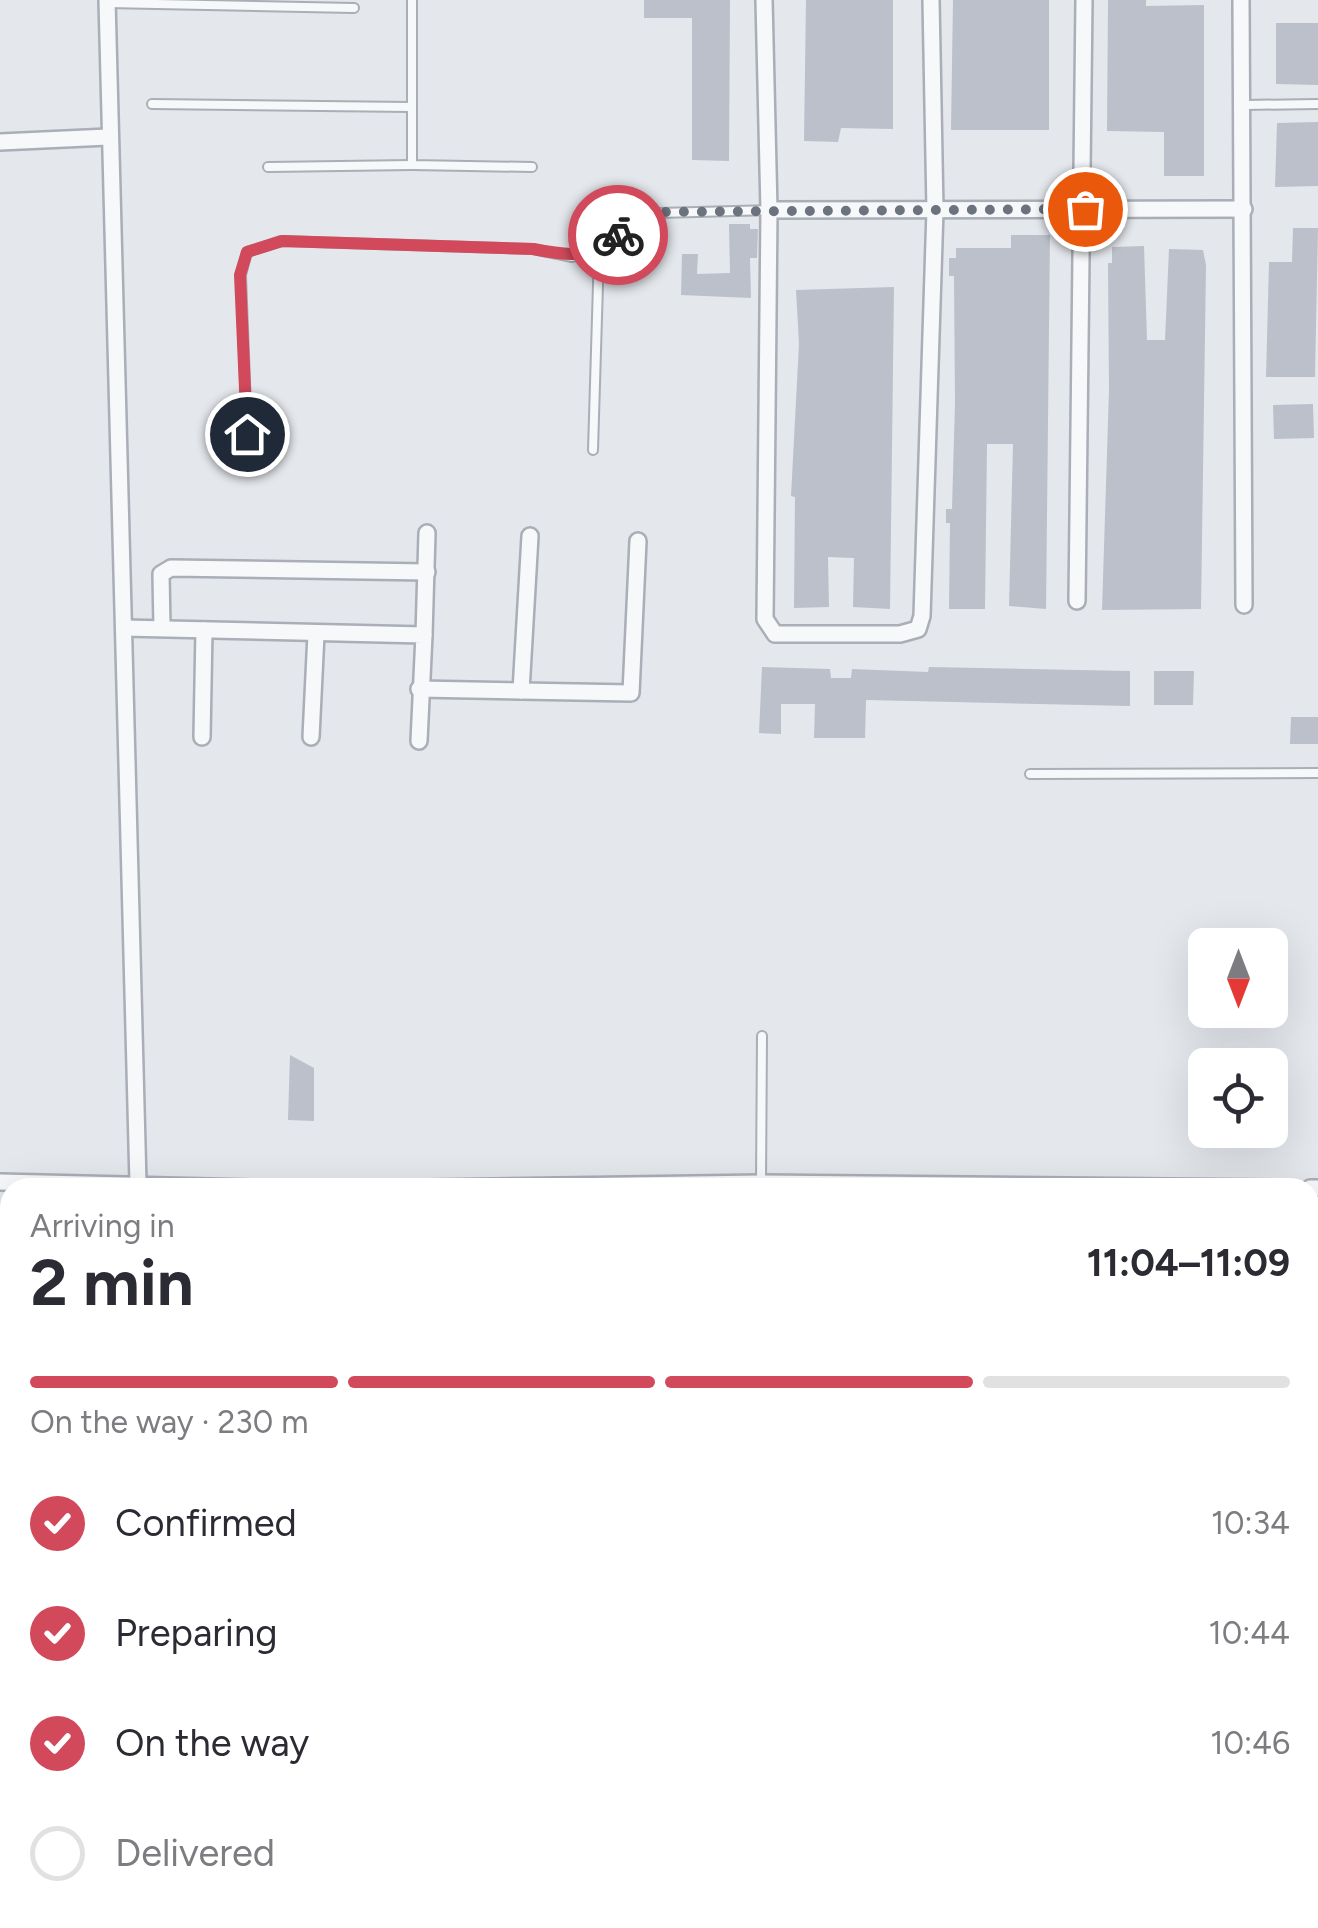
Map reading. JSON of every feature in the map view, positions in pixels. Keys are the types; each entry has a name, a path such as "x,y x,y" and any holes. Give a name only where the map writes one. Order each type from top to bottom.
{"street":[{"path":"764,0 769,210 766,619 775,634 900,634 918,629 935,210 930,0"},
{"path":"1077,601 1085,209 1084,0"},
{"path":"1242,0 1244,606"},
{"path":"107,2 138,1178"},
{"path":"0,142 108,137"},
{"path":"769,210 1244,209"},
{"path":"419,741 427,533"},
{"path":"521,691 530,536"},
{"path":"419,689 631,693 638,541"},
{"path":"162,628 162,574 171,568 427,572"},
{"path":"124,628 424,634"},
{"path":"202,737 204,630"},
{"path":"312,737 316,634"}],"lane":[{"path":"412,0 412,165"},
{"path":"107,2 354,8"},
{"path":"152,104 410,107"},
{"path":"1244,105 1318,104"},
{"path":"268,167 532,167"},
{"path":"247,434 240,275 247,252 258,246 282,241 533,249 572,257 600,251 628,227 658,212 769,210"},
{"path":"593,450 600,251"},
{"path":"1030,774 1318,772"},
{"path":"761,1178 762,1036"}],"building":[{"path":"644,0 730,0 729,161 692,160 692,18 644,18"},
{"path":"806,0 893,0 893,129 841,128 838,142 804,141"},
{"path":"953,0 1049,0 1049,130 951,130"},
{"path":"1108,0 1146,0 1146,6 1204,5 1204,176 1164,176 1164,132 1107,131"},
{"path":"1276,23 1318,23 1318,85 1276,84"},
{"path":"1318,122 1318,186 1275,187 1277,123"},
{"path":"729,224 750,224 750,229 758,229 757,258 750,258 751,298 681,295 682,254 698,254 697,274 730,273"},
{"path":"1293,228 1318,228 1315,377 1266,377 1269,262 1292,262"},
{"path":"1011,235 1050,235 1046,609 1009,606 1013,444 987,444 985,609 949,609 950,523 946,523 946,509 952,509 955,402 954,276 949,276 949,258 956,258 956,248 1011,248"},
{"path":"1144,246 1147,340 1165,340 1169,249 1203,250 1206,265 1201,609 1102,610 1109,390 1108,263 1112,263 1112,247"},
{"path":"894,287 890,609 853,607 854,558 828,557 829,607 794,608 795,497 791,496 799,344 796,290"},
{"path":"1313,404 1314,438 1274,439 1273,405"},
{"path":"762,667 830,669 831,678 851,678 852,669 928,672 929,667 1130,671 1130,706 866,700 865,738 814,738 815,704 781,704 781,734 759,733"},
{"path":"1154,671 1194,671 1193,705 1154,705"},
{"path":"1291,717 1318,717 1318,744 1290,744"},
{"path":"290,1055 314,1068 314,1121 288,1120"}],"way so far":[{"path":"618,235 658,212 1085,209"}],"route":[{"path":"247,434 240,275 247,252 258,246 282,241 533,249 572,257 600,251 618,235"}]}
